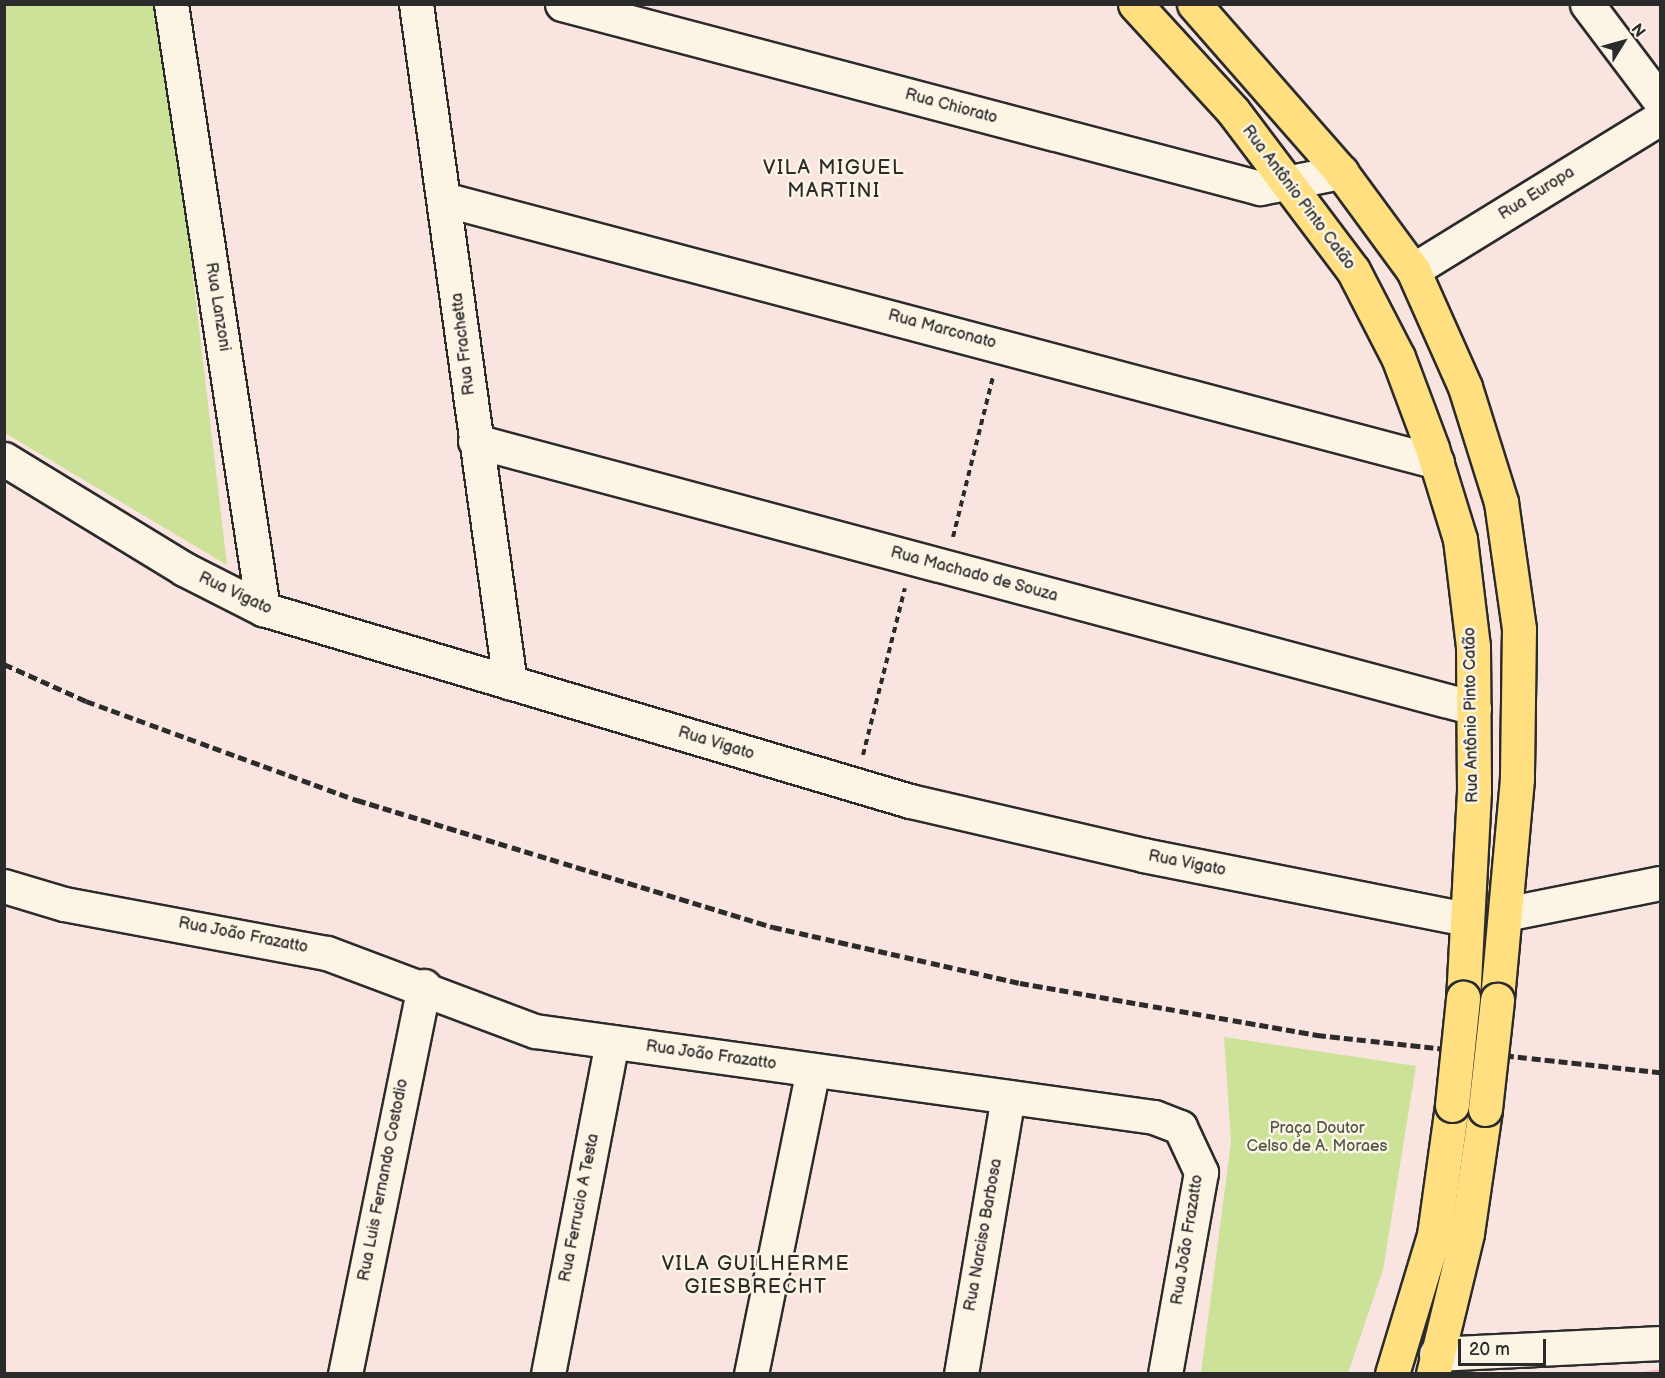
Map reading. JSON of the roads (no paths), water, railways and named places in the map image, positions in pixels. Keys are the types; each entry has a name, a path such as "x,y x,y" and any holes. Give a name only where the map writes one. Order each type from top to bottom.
{"main road":[{"name":"Rua Antônio Pinto Catão","path":"1135,4 1293,185 1353,270 1398,357 1437,462 1460,539 1473,646 1474,708 1463,998 1452,1106 1434,1235 1392,1374"},
{"path":"1194,4 1341,172 1413,270 1465,387 1503,514 1519,629 1517,780 1485,1109 1467,1233 1435,1364"}],"street":[{"name":"Rua Lanzoni","path":"171,4 263,609"},
{"name":"Rua Frachetta","path":"416,4 447,200 475,441 510,683"},
{"name":"Rua Chiorato","path":"562,4 1260,188 1293,185 1341,172"},
{"path":"1587,4 1660,101"},
{"name":"Rua Europa","path":"1413,270 1660,118"},
{"name":"Rua Marconato","path":"447,200 1437,462"},
{"name":"Rua Machado de Souza","path":"475,441 1474,708"},
{"name":"Rua Vigato","path":"4,459 184,569 263,609 856,785 1143,855 1467,919"},
{"path":"1505,914 1660,883"},
{"name":"Rua João Frazatto","path":"4,886 64,904 327,953 424,986 535,1031 1154,1117 1180,1127 1194,1148 1201,1172 1165,1374"},
{"name":"Rua Luis Fernando Costodio","path":"345,1374 424,986"},
{"name":"Rua Ferrucio A Testa","path":"548,1374 612,1042"},
{"path":"751,1374 813,1070"},
{"name":"Rua Narciso Barbosa","path":"961,1374 1008,1097"},
{"path":"1435,1364 1660,1343"}],"railway":[{"path":"4,664 86,701 357,800 773,927 1020,983 1317,1035 1660,1072"}],"district":[{"name":"VILA MIGUEL MARTINI","path":"834,180"},
{"name":"VILA GUILHERME GIESBRECHT","path":"756,1276"}],"park label":[{"name":"Praça Doutor Celso de A. Moraes","path":"1317,1138"}]}
